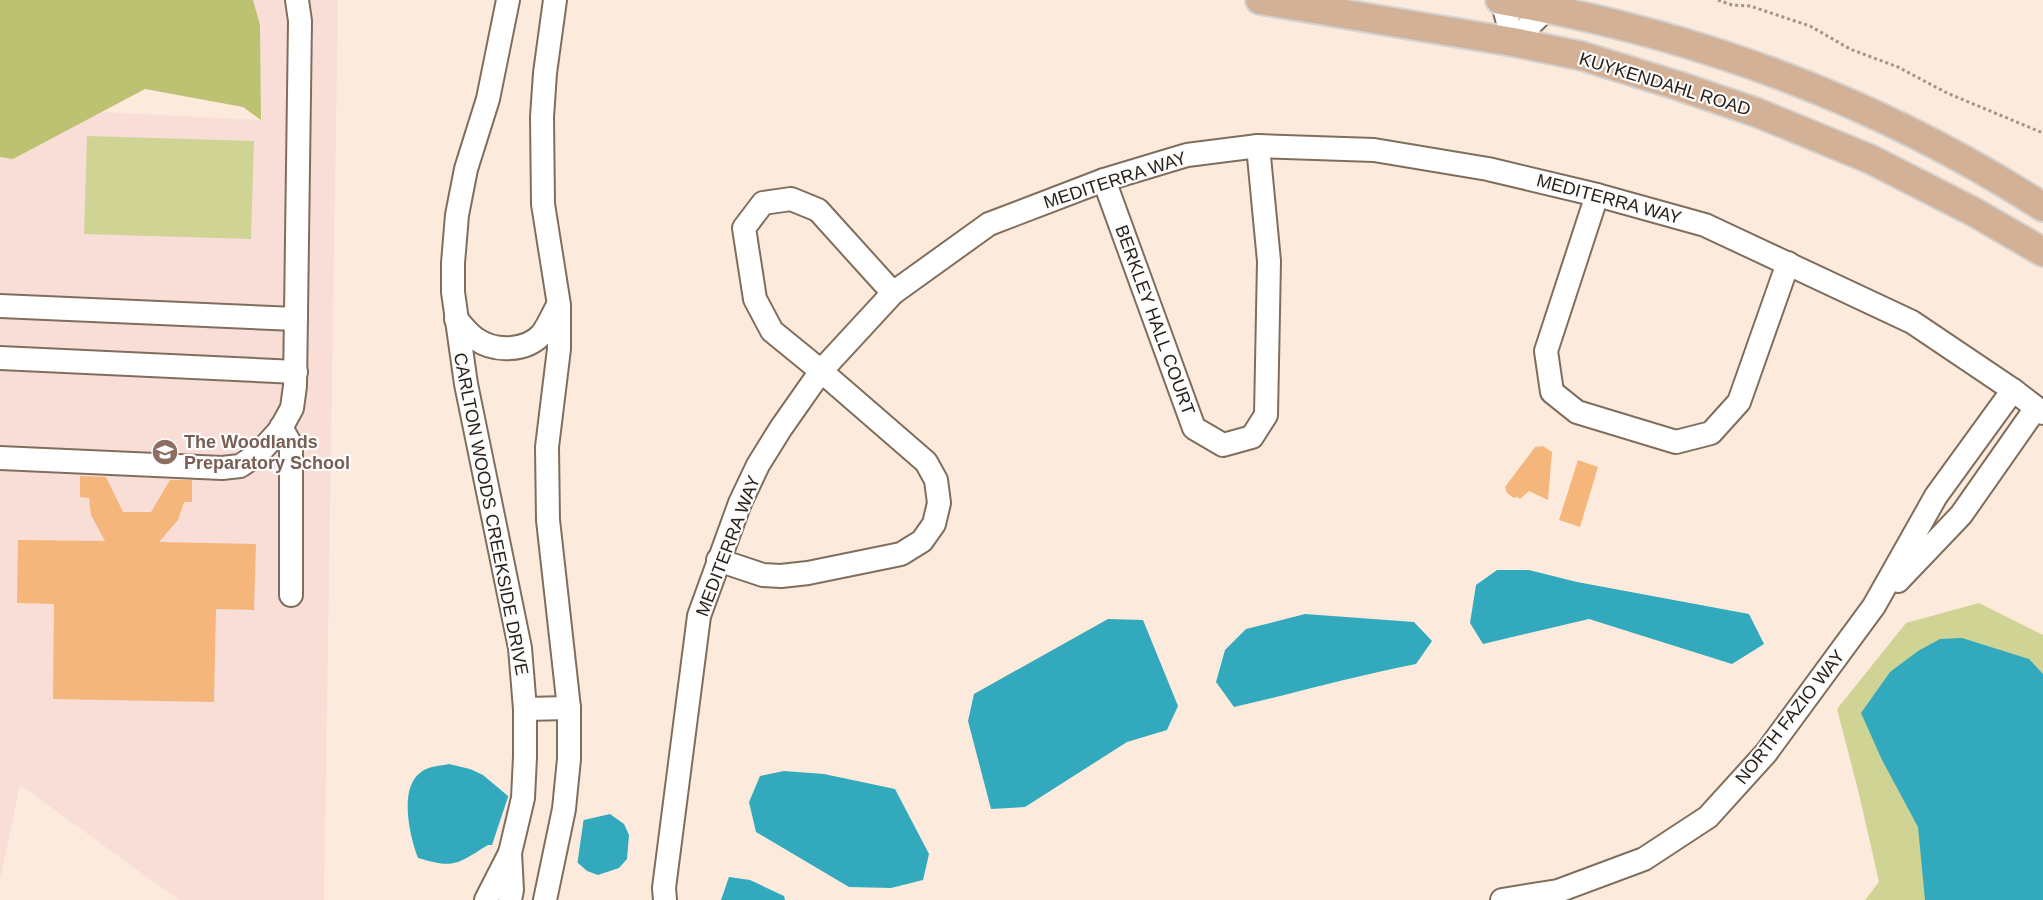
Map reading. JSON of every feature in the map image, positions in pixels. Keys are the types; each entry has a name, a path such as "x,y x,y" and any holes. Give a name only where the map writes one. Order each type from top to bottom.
{"main road":[{"name":"KUYKENDAHL ROAD","path":"1260,0 1513,42 1582,56 1679,86 1758,112 1833,142 1913,180 2043,252"},
{"path":"1501,0 1548,4 1735,58 1839,98 1961,158 1998,178 2043,207"}],"street":[{"path":"0,458 222,468 240,466 258,454 281,428 291,408 296,372 300,21 297,0"},
{"name":"CARLTON WOODS CREEKSIDE DRIVE","path":"486,900 510,853 523,798 525,709 520,648 466,384 456,319 453,263 457,215 466,169 488,99 508,0"},
{"path":"545,900 564,809 569,759 569,708 548,520 547,447 559,349 559,305 543,204 542,171 545,73 555,0"},
{"path":"1501,0 1513,42"},
{"path":"1513,42 1548,4"},
{"name":"BERKLEY HALL COURT","path":"1104,180 1194,428 1223,445 1252,437 1266,415 1269,261 1258,146"},
{"name":"MEDITERRA WAY","path":"665,900 664,888 699,616 740,503 781,428 821,371 893,293 989,224 1104,180 1187,155 1258,146 1374,150 1488,169 1597,195 1706,225 1912,322 2013,390 2039,411"},
{"path":"1597,195 1546,351 1552,392 1577,412 1676,442 1711,433 1739,402 1788,262"},
{"path":"718,560 763,575 808,573 901,554 922,541 934,524 939,503 936,480 926,462 772,331 755,299 744,228 763,203 792,199 818,210 893,293"},
{"name":"CARLTON WOODS CREEKSIDE DRIVE","path":"456,319 475,339 493,347 510,348 525,345 541,335 559,305"},
{"path":"0,306 296,319"},
{"path":"0,358 296,372"},
{"name":"NORTH FAZIO WAY","path":"1502,900 1558,891 1644,859 1708,817 1766,753 1874,606 1936,496 2013,390"},
{"name":"NORTH FAZIO WAY","path":"1874,606 1961,515 2039,411"},
{"path":"281,428 291,445 291,596"},
{"path":"525,709 569,708"},
{"name":"CARLTON WOODS CREEKSIDE DRIVE","path":"510,853 512,890 510,900"}],"path":[{"path":"1718,0 1732,5 1750,6 1810,26 1850,49 1899,68 1947,93 2043,133"}],"shaded area":[{"name":"The Woodlands Preparatory School","path":"253,0 338,0 324,900 179,900 20,785 0,880 0,107 261,120 260,25"}],"green space":[{"path":"0,0 253,0 260,25 261,120 243,107 145,89 13,159 0,157"},
{"path":"87,136 254,141 251,239 84,234"},
{"path":"1979,603 2043,635 2043,900 1865,900 1879,882 1837,709 1906,623"}],"water":[{"path":"1497,570 1529,570 1577,582 1749,614 1764,644 1732,664 1589,619 1483,644 1470,623 1476,585"},
{"path":"1305,614 1414,622 1432,641 1416,664 1234,707 1216,682 1225,650 1246,629"},
{"path":"1108,619 1143,620 1178,706 1167,730 1127,742 1025,807 991,809 968,721 974,694"},
{"path":"1962,638 2029,659 2043,674 2043,900 1925,900 1918,827 1882,760 1861,713 1890,672 1918,651 1940,639"},
{"path":"449,764 483,775 508,796 584,820 610,814 624,824 629,835 627,859 619,868 598,875 587,871 578,863 492,845 455,863 440,863 418,858 409,826 410,789 414,779 424,770"},
{"path":"784,771 824,774 895,789 929,854 923,880 891,888 849,887 756,832 749,802 760,776"},
{"path":"729,877 750,880 784,896 785,900 721,900"}],"pier":[{"path":"509,794 584,817 577,866 491,848"}],"building":[{"path":"1543,446 1552,452 1548,500 1529,491 1520,499 1514,498 1507,493 1505,487 1535,447"},
{"path":"1578,460 1598,467 1580,527 1559,520"},
{"path":"80,476 106,477 123,512 151,512 170,480 192,480 192,502 184,502 178,520 159,542 256,544 254,610 216,609 214,702 53,699 54,604 17,603 18,540 105,541 91,515 89,498 80,497"}],"place":[{"name":"The Woodlands Preparatory School","path":"165,452"}]}
